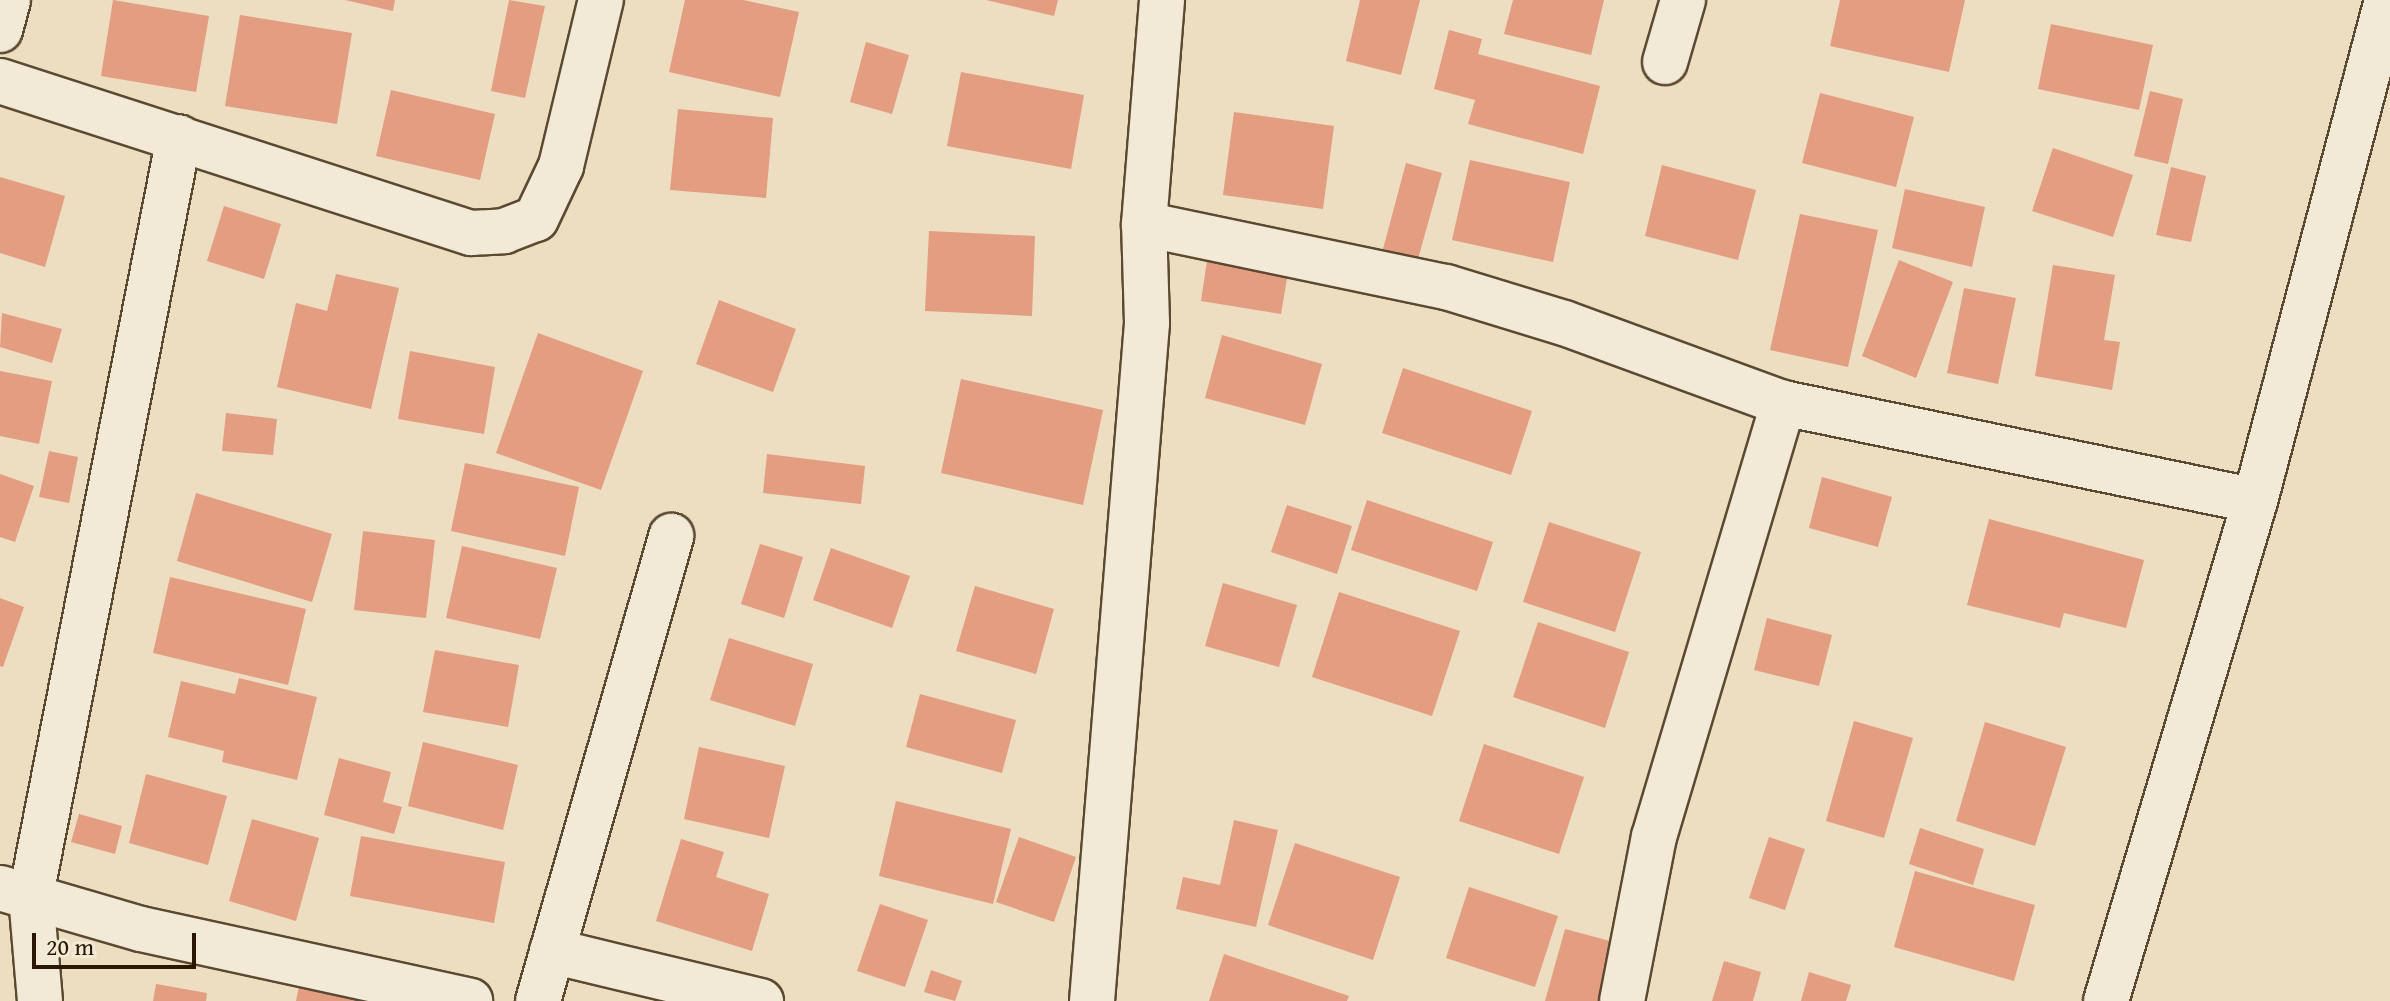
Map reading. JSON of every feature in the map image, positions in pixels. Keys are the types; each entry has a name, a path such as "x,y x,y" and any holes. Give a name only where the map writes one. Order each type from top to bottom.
{"street":[{"path":"0,30 8,0"},
{"path":"0,81 471,233 504,231 536,219 561,166 601,0"},
{"path":"1092,1001 1147,323 1144,224 1162,0"},
{"path":"1665,62 1683,0"},
{"path":"2106,1001 2255,501 2387,0"},
{"path":"40,1001 16,892 179,137"},
{"path":"1144,224 1446,287 1564,323 1783,403 2255,501"},
{"path":"1622,1001 1654,837 1783,403"},
{"path":"538,1001 671,536"},
{"path":"16,892 141,929 470,1001"},
{"path":"552,951 761,1001"}],"building":[{"path":"113,0 209,16 196,92 101,76"},
{"path":"345,0 395,0 393,11"},
{"path":"509,0 545,6 525,98 491,91"},
{"path":"685,0 743,0 799,12 780,97 669,72"},
{"path":"986,0 1058,0 1054,16"},
{"path":"1360,0 1420,0 1401,75 1346,61"},
{"path":"1513,0 1604,0 1591,55 1504,34"},
{"path":"1840,0 1965,0 1949,72 1830,46"},
{"path":"240,15 352,33 337,124 225,106"},
{"path":"2051,24 2153,45 2139,110 2038,89"},
{"path":"1449,30 1482,39 1478,54 1600,86 1583,154 1468,124 1475,100 1434,89"},
{"path":"866,42 909,55 892,114 850,102"},
{"path":"961,72 1084,95 1071,169 947,146"},
{"path":"391,90 495,114 480,180 376,156"},
{"path":"2150,91 2183,99 2168,164 2134,156"},
{"path":"1820,93 1914,117 1896,187 1802,163"},
{"path":"678,109 773,118 766,198 670,190"},
{"path":"1234,112 1334,126 1323,209 1223,195"},
{"path":"2053,148 2133,175 2113,237 2032,211"},
{"path":"1470,160 1570,182 1553,262 1452,240"},
{"path":"1406,163 1442,173 1418,259 1383,249"},
{"path":"1662,165 1756,190 1738,260 1645,236"},
{"path":"2171,167 2206,176 2191,242 2156,235"},
{"path":"0,177 65,196 45,267 0,253"},
{"path":"1905,189 1985,207 1972,267 1892,248"},
{"path":"224,206 281,224 264,279 207,261"},
{"path":"1800,214 1878,230 1848,367 1770,350"},
{"path":"929,231 1035,236 1032,316 925,311"},
{"path":"1208,254 1289,267 1281,314 1201,301"},
{"path":"1899,260 1953,282 1916,378 1862,356"},
{"path":"2053,265 2115,275 2104,340 2120,342 2112,390 2035,376"},
{"path":"336,274 399,288 371,409 277,387 296,303 327,311"},
{"path":"1964,288 2016,298 1998,384 1947,373"},
{"path":"719,300 796,329 773,392 696,364"},
{"path":"2,313 62,329 52,363 0,347"},
{"path":"538,333 643,371 601,490 496,453"},
{"path":"1222,335 1322,364 1305,425 1205,398"},
{"path":"410,351 495,367 484,434 398,419"},
{"path":"1403,368 1532,411 1511,475 1382,433"},
{"path":"0,371 52,381 39,444 0,436"},
{"path":"961,379 1103,410 1083,505 941,473"},
{"path":"226,413 277,419 273,455 222,451"},
{"path":"49,451 78,457 69,503 39,497"},
{"path":"767,454 865,466 861,504 763,493"},
{"path":"465,463 579,487 565,556 451,531"},
{"path":"0,474 34,486 15,542 0,537"},
{"path":"1822,477 1892,497 1878,547 1809,528"},
{"path":"196,493 332,534 312,602 177,561"},
{"path":"1367,500 1493,542 1477,591 1351,550"},
{"path":"1287,505 1352,526 1337,574 1271,552"},
{"path":"1989,519 2144,560 2126,628 2064,613 2060,628 1967,605"},
{"path":"1549,522 1641,552 1615,632 1523,602"},
{"path":"363,531 435,540 426,618 354,610"},
{"path":"760,544 803,557 784,618 741,604"},
{"path":"462,546 557,568 540,639 446,618"},
{"path":"831,548 910,576 892,628 813,600"},
{"path":"170,577 306,609 288,685 153,653"},
{"path":"1223,583 1297,605 1279,667 1205,646"},
{"path":"975,586 1054,609 1036,674 956,651"},
{"path":"1339,592 1460,631 1432,716 1312,677"},
{"path":"0,598 24,607 3,667 0,666"},
{"path":"1767,618 1832,635 1819,686 1754,670"},
{"path":"1538,622 1629,652 1605,728 1513,697"},
{"path":"729,638 813,664 795,726 710,700"},
{"path":"435,650 519,665 508,727 423,712"},
{"path":"239,678 317,697 297,780 222,762 224,751 168,737 181,681 235,694"},
{"path":"920,694 1016,720 1002,773 906,747"},
{"path":"1854,721 1913,738 1884,838 1826,821"},
{"path":"1985,722 2066,747 2035,846 1956,821"},
{"path":"423,742 518,765 503,830 408,806"},
{"path":"1484,744 1584,777 1559,854 1459,821"},
{"path":"699,747 785,766 769,838 684,819"},
{"path":"339,758 391,772 383,802 402,807 394,834 324,815"},
{"path":"146,774 227,796 208,865 129,843"},
{"path":"896,801 1011,829 993,904 879,876"},
{"path":"79,814 122,826 115,854 71,842"},
{"path":"252,819 319,838 296,921 229,901"},
{"path":"1234,820 1278,830 1256,927 1176,909 1183,877 1220,885"},
{"path":"1920,828 1984,849 1973,885 1909,864"},
{"path":"361,836 505,862 494,923 350,896"},
{"path":"1019,837 1076,857 1054,922 996,902"},
{"path":"1769,837 1805,849 1785,910 1749,898"},
{"path":"681,839 724,852 716,877 769,894 752,951 656,921"},
{"path":"1295,843 1400,877 1373,960 1268,925"},
{"path":"1915,871 2035,905 2014,981 1894,947"},
{"path":"1469,887 1558,916 1535,987 1446,958"},
{"path":"880,904 928,920 905,987 857,971"},
{"path":"1565,929 1625,945 1609,1001 1545,1001"},
{"path":"1224,954 1349,996 1347,1001 1209,1001"},
{"path":"1724,961 1761,972 1753,1001 1712,1001"},
{"path":"931,970 962,981 955,1001 924,992"},
{"path":"1809,972 1851,985 1846,1001 1801,1001"},
{"path":"300,982 385,1001 296,1001"},
{"path":"156,984 207,993 206,1001 153,1001"}]}
